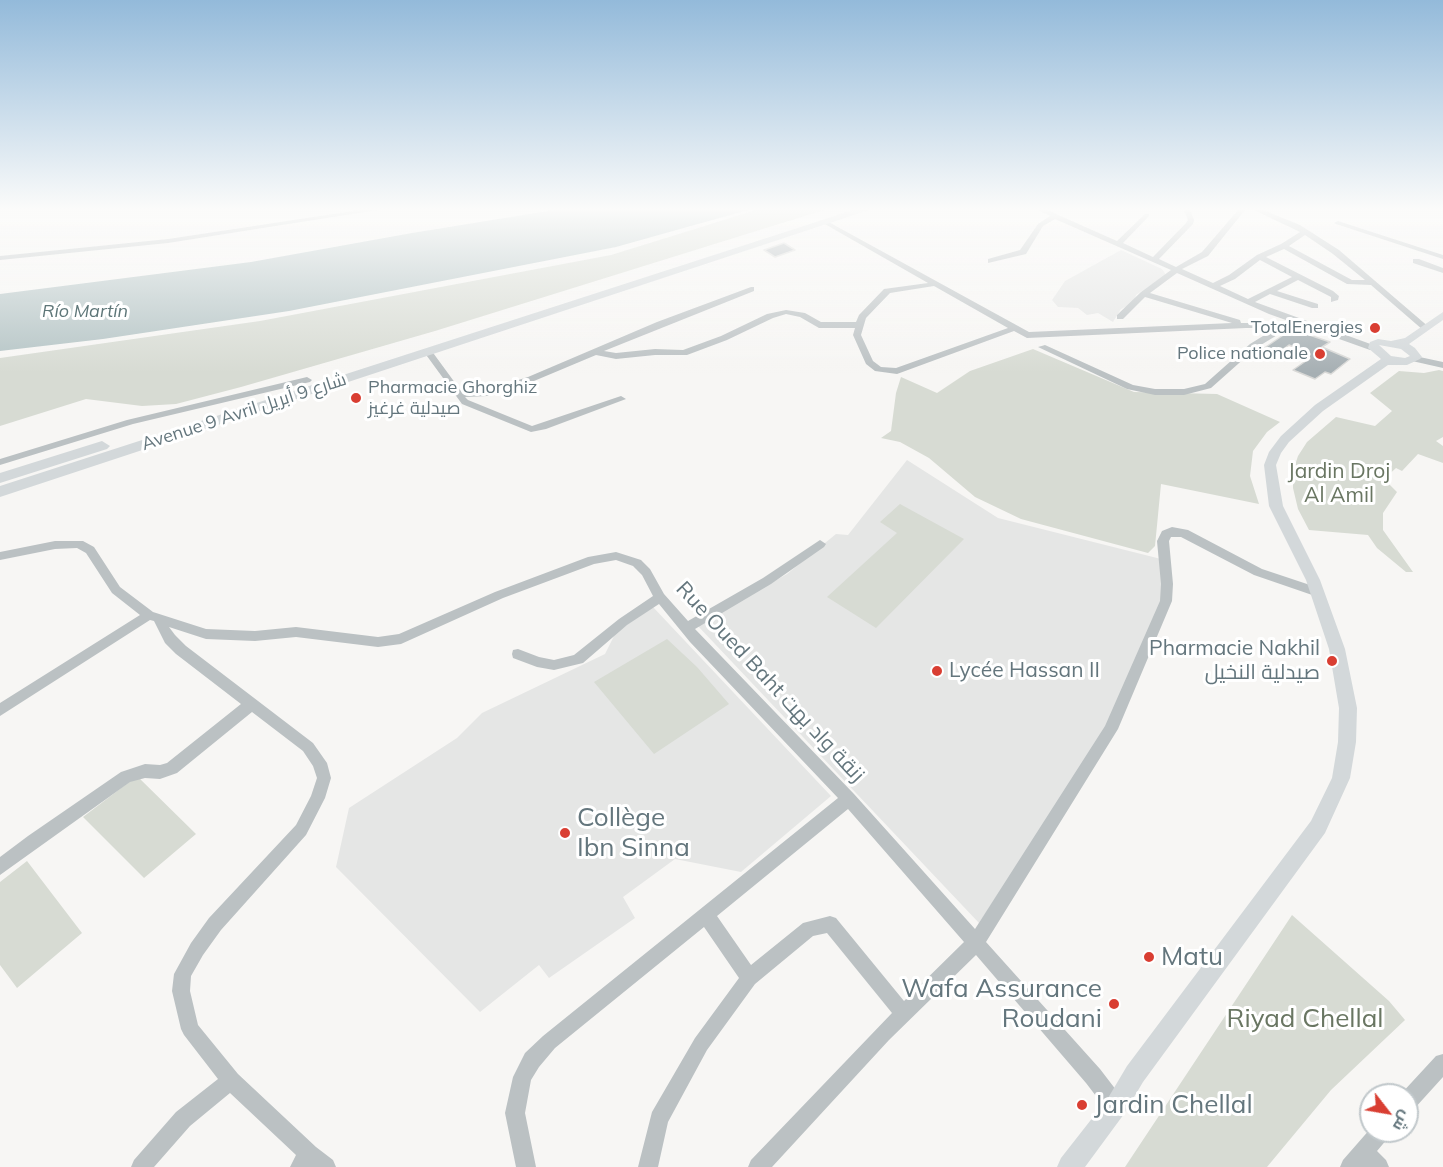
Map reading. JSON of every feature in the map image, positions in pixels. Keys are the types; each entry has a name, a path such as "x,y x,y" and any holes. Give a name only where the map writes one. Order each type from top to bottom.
{"highway":[{"name":"Avenue 9 Avril شارع 9 أبريل","path":"0,478 667,264"},
{"name":"Avenue 9 Avril شارع 9 أبريل","path":"0,492 695,264"}],"main road":[{"path":"1381,354 1407,362 1426,328 1443,315"},
{"path":"1381,354 1378,342 1395,343 1412,351"},
{"path":"1070,1167 1116,1106 1135,1074 1318,827 1341,778 1347,742 1348,708 1337,649 1317,592 1276,506 1270,482 1270,465 1275,452 1285,439 1381,354"}],"street":[{"path":"900,264 1027,335 1292,324"},
{"path":"1167,264 1292,324 1353,340 1381,354"},
{"path":"1120,317 1144,294 1185,264"},
{"path":"1213,286 1232,277 1250,264"},
{"path":"1275,264 1335,296 1334,300"},
{"path":"1318,264 1350,282 1374,283"},
{"path":"1353,264 1426,328"},
{"path":"1425,264 1443,271"},
{"path":"1248,302 1299,276"},
{"path":"934,284 887,291 871,305 858,325 857,334 869,362 878,369 890,371 918,364 1015,328"},
{"path":"458,394 487,393 505,388 751,289"},
{"path":"1270,291 1315,306"},
{"path":"1144,294 1246,325"},
{"path":"595,352 616,356 655,352 684,353 770,316 786,312 802,315 819,325 858,325"},
{"path":"1042,347 1130,387 1170,393 1197,390 1208,386 1253,346 1292,324"},
{"path":"1412,351 1438,363"},
{"path":"428,352 465,402 531,429 543,427 621,399"},
{"path":"0,462 130,422 307,380"},
{"path":"758,1167 904,1014 975,944 1111,729 1166,601 1163,541 1166,534 1172,531 1184,533 1258,572 1317,592"},
{"name":"Rue Oued Baht زنقة واد بهت","path":"0,556 55,545 79,544 90,550 116,590 154,617 206,634 224,637 296,632 378,642 401,639 499,595 592,560 616,556 638,563 646,572 660,597 686,628 849,799 1093,1076 1116,1106"},
{"path":"686,628 767,581 820,544"},
{"path":"518,654 537,662 554,665 578,659 623,622 660,597"},
{"path":"0,710 154,617 181,650 215,674 250,705 308,747 320,763 324,778 318,798 301,830 215,924 196,949 183,974 181,991 190,1029 231,1081 304,1161 326,1167"},
{"path":"0,867 33,841 119,782 137,773 160,772 172,768 250,705"},
{"path":"526,1167 515,1113 522,1077 532,1060 549,1042 849,799"},
{"path":"708,914 709,919 749,978"},
{"path":"648,1167 659,1119 702,1044 749,978 809,929 830,924 904,1014"},
{"path":"1419,1089 1443,1063"},
{"path":"141,1167 183,1119 231,1081"},
{"path":"1350,1167 1370,1143"},
{"path":"1363,1150 1379,1167"}],"shaded area":[{"path":"1095,264 1152,264 1162,269 1166,275 1136,295 1134,303 1121,309 1113,322 1098,313 1087,315 1078,308 1058,307 1052,300 1065,281"},
{"name":"Lycée Hassan II","path":"907,460 998,518 1161,559 1163,599 1115,717 979,923 697,625 787,574 836,534 848,535"},
{"name":"Collège Ibn Sinna","path":"653,607 831,796 741,872 675,859 623,897 635,918 549,978 539,965 480,1012 336,867 349,808 457,738 482,713 605,654 616,632"}],"green space":[{"path":"561,264 649,264 435,331 176,404 142,406 86,399 0,426 0,358 260,321"},
{"path":"1033,349 1134,392 1217,394 1280,422 1267,432 1253,451 1250,476 1259,504 1161,484 1155,546 1148,553 1021,519 975,497 929,458 900,442 881,438 891,431 896,393 901,377 937,393 970,371"},
{"name":"Jardin Droj Al Amil","path":"1399,371 1424,373 1443,371 1443,437 1436,441 1443,446 1443,463 1418,454 1402,471 1396,468 1384,479 1397,492 1383,513 1383,530 1413,572 1406,572 1377,548 1368,535 1309,530 1298,509 1293,488 1293,471 1298,456 1307,442 1336,417 1375,426 1392,411 1370,393"},
{"path":"900,504 964,539 876,628 827,597 897,533 880,522"},
{"path":"667,639 697,667 729,704 654,754 594,682"},
{"path":"137,776 196,834 144,878 83,817"},
{"path":"27,861 82,933 17,988 0,965 0,882"},
{"name":"Riyad Chellal","path":"1292,915 1389,1001 1405,1020 1331,1090 1267,1167 1125,1167"}],"water":[{"name":"Río Martín","path":"232,264 527,264 289,311 103,339 0,351 0,294"}],"building":[{"name":"Police nationale","path":"1292,329 1330,342 1322,347 1350,359 1331,374 1325,372 1315,379 1293,370 1310,358 1307,357 1310,354 1289,345 1273,357 1260,351"}],"place":[{"name":"TotalEnergies","path":"1375,328"},
{"name":"Police nationale","path":"1320,354"},
{"name":"Pharmacie Ghorghiz صيدلية غرغيز","path":"356,398"},
{"name":"Pharmacie Nakhil صيدلية النخيل","path":"1332,661"},
{"name":"Lycée Hassan II","path":"937,671"},
{"name":"Collège Ibn Sinna","path":"565,833"},
{"name":"Matu","path":"1149,957"},
{"name":"Wafa Assurance Roudani","path":"1114,1004"},
{"name":"Jardin Chellal","path":"1082,1105"}]}
